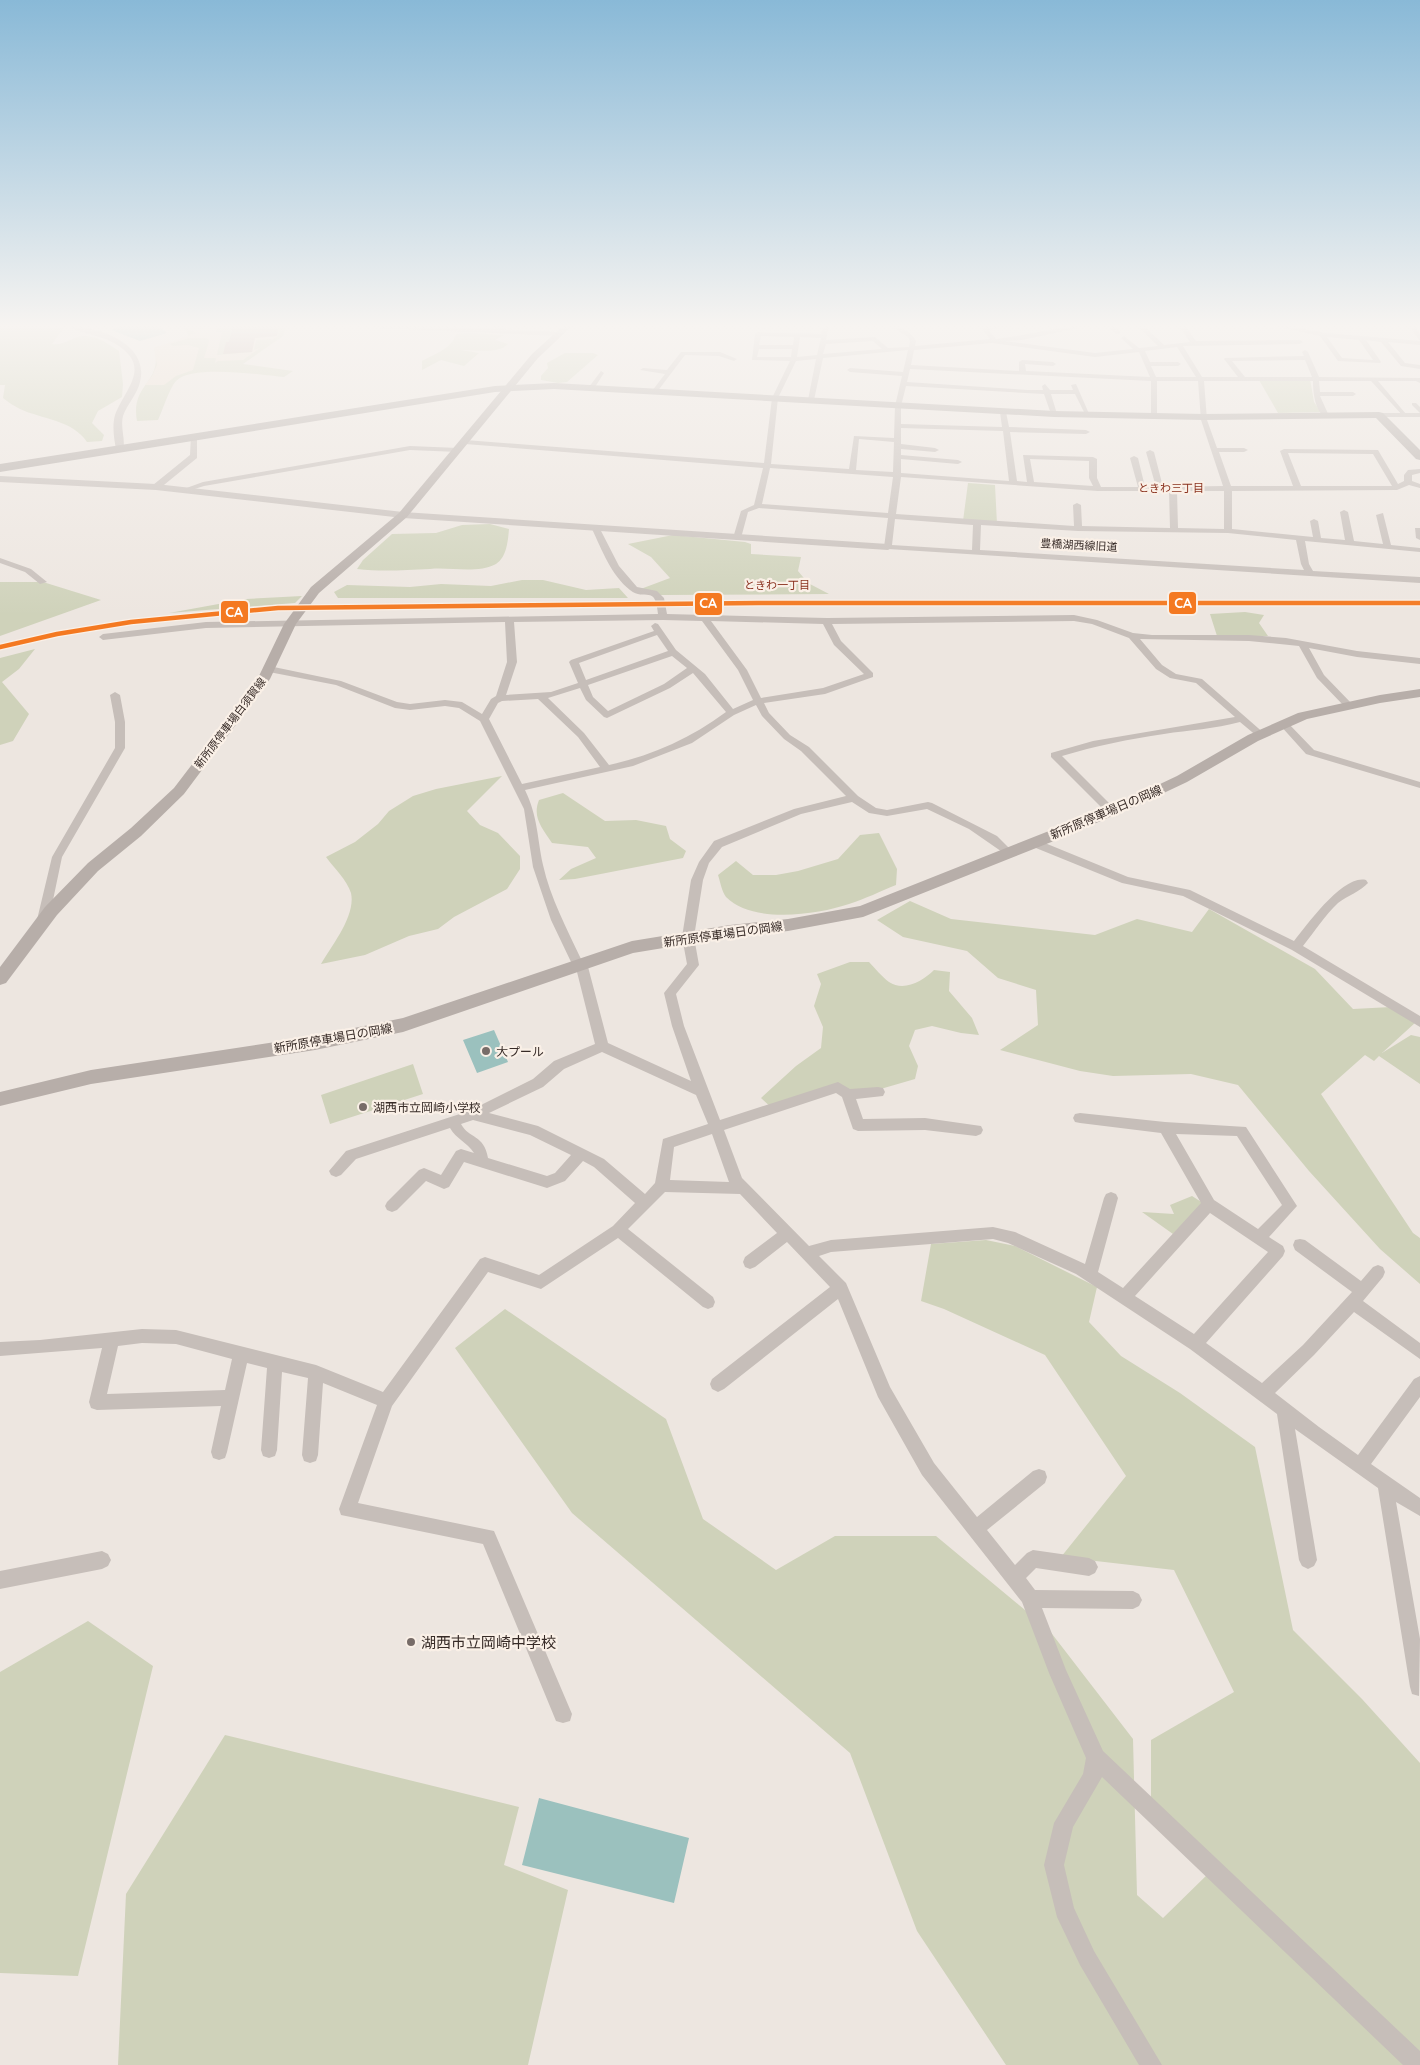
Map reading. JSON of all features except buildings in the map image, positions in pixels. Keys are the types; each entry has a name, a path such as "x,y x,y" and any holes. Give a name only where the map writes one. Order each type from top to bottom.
{"main road":[{"path":"0,468 285,422"},
{"name":"新所原停車場白須賀線","path":"0,979 42,926 51,911 94,867 179,791 264,679 290,624 315,590 403,515 481,422"},
{"path":"1386,422 1420,457"},
{"name":"新所原停車場日の岡線","path":"0,1099 91,1077 316,1043 403,1025 632,947 863,911 1035,842 1182,779 1224,753 1261,734 1303,716 1348,705 1420,693"}],"street":[{"path":"118,422 117,429 120,449"},
{"path":"758,506 768,465 772,422"},
{"path":"888,547 890,517 897,476 898,422"},
{"path":"1005,422 1012,484"},
{"path":"1032,422 1034,434"},
{"path":"1206,422 1228,489 1226,508 1228,531"},
{"path":"898,426 964,432 1007,430 1034,434 1086,432"},
{"path":"156,487 194,456 192,437"},
{"path":"852,472 856,437 935,450"},
{"path":"185,490 203,484 410,448 462,446 768,465 897,476 1098,489 1298,490 1396,488 1408,482 1420,486"},
{"path":"1216,450 1244,450"},
{"path":"1298,490 1284,451 1376,452 1396,488"},
{"path":"1150,452 1160,489"},
{"path":"1031,485 1026,457 1093,459 1093,478 1098,489"},
{"path":"897,458 958,462"},
{"path":"1134,458 1142,489"},
{"path":"1408,482 1408,475 1411,472 1420,471"},
{"name":"豊橋湖西線旧道","path":"0,479 156,487 403,515 596,529 1420,580"},
{"path":"1173,489 1174,531"},
{"path":"1077,504 1078,529"},
{"path":"737,538 745,511 758,506 890,517 1078,529 1228,531 1420,550"},
{"path":"1344,512 1350,543"},
{"path":"1380,515 1388,547"},
{"path":"1314,521 1317,540"},
{"path":"976,523 976,552"},
{"path":"1286,525 1288,537"},
{"path":"596,529 615,567 634,589 654,593 661,600 663,617"},
{"path":"1300,538 1305,564 1310,573"},
{"path":"0,560 30,571 42,582"},
{"path":"663,617 653,624 658,632 673,652 694,668 731,713"},
{"path":"103,637 157,629 206,625 509,619 704,617 827,621 1074,618 1094,622 1132,636 1152,638 1249,638 1420,661"},
{"path":"704,617 742,670 765,714 787,737 805,749 854,798 873,811 887,812 928,805 973,827 993,839 1008,852"},
{"path":"500,698 512,662 509,619"},
{"path":"520,788 629,764 672,749 706,732 731,713 758,701 825,691 870,675 834,638 828,628 827,621"},
{"path":"658,632 574,662 589,698 608,715 667,686 694,668"},
{"path":"1132,636 1158,667 1173,676 1199,681 1261,734"},
{"path":"1303,645 1320,676 1348,705"},
{"path":"484,719 494,701 500,698 542,697 673,652"},
{"path":"269,669 338,683 395,705 410,706 445,703 462,706 484,719 529,809 538,868 556,920 579,964 602,1046"},
{"path":"42,926 56,857 120,748 120,722 115,695"},
{"path":"542,697 581,735 607,770"},
{"path":"1110,810 1055,755 1093,744 1163,731 1221,724 1243,718"},
{"path":"1284,724 1310,752 1420,785"},
{"path":"854,798 798,811 718,844 704,862 697,880 688,937 692,964 670,993 678,1026 736,1181 841,1288 864,1350 884,1392 928,1469 1015,1577 1030,1599 1058,1673 1096,1758 1419,2065"},
{"path":"1035,842 1126,880 1186,893 1296,947 1420,1022"},
{"path":"1296,947 1319,919 1328,904 1345,890 1362,883"},
{"path":"336,1171 351,1155 473,1115 538,1083 559,1065 602,1046 701,1091"},
{"path":"563,1714 488,1537 347,1509 386,1401 485,1264 541,1282 618,1230 662,1186 668,1143 838,1086 848,1094 858,1124 925,1124 976,1130"},
{"path":"848,1094 878,1092"},
{"path":"473,1115 533,1130 599,1163 645,1203"},
{"path":"1080,1118 1165,1128 1241,1131 1290,1206 1259,1238"},
{"path":"453,1122 459,1133 472,1141 480,1150 482,1161"},
{"path":"1165,1128 1209,1204 1278,1251 1195,1344"},
{"path":"392,1206 424,1174 444,1183 472,1141"},
{"path":"461,1155 548,1182 560,1177 581,1154"},
{"path":"662,1186 743,1188"},
{"path":"1090,1274 1111,1198"},
{"path":"1124,1296 1209,1204"},
{"path":"618,1230 708,1302"},
{"path":"750,1262 788,1233"},
{"path":"808,1253 831,1246 993,1233 1010,1237 1090,1274 1124,1296 1195,1344 1420,1508"},
{"path":"1300,1244 1363,1291"},
{"path":"1263,1393 1283,1376 1353,1303 1378,1272"},
{"path":"718,1384 841,1288"},
{"path":"1353,1303 1420,1352"},
{"path":"0,1349 40,1347 142,1336 176,1337 316,1373 386,1401"},
{"path":"112,1339 97,1402 231,1398"},
{"path":"219,1452 241,1353"},
{"path":"269,1450 275,1362"},
{"path":"310,1455 316,1373"},
{"path":"1360,1466 1420,1384"},
{"path":"1284,1410 1308,1560"},
{"path":"976,1528 1039,1477"},
{"path":"1385,1483 1419,1687"},
{"path":"1015,1577 1033,1559 1089,1567"},
{"path":"0,1580 102,1560"},
{"path":"1030,1599 1133,1600"},
{"path":"1096,1758 1092,1777 1064,1823 1054,1865 1064,1910 1083,1950 1151,2065"}],"green space":[{"path":"59,422 92,422 104,435 102,441 87,442 74,429"},
{"path":"968,483 995,485 997,524 963,521"},
{"path":"490,524 509,529 503,557 496,564 489,567 481,569 385,571 357,569 363,560 392,534 436,533 462,525"},
{"path":"673,535 745,542 751,544 751,554 801,557 798,571 808,583 829,594 659,595 638,590 670,578 651,557 628,544"},
{"path":"522,580 543,580 586,590 619,588 628,598 338,598 334,592 347,585 410,587 441,584 491,586"},
{"path":"0,582 43,582 101,600 0,636"},
{"path":"302,596 295,603 169,613 246,599"},
{"path":"1245,612 1264,615 1259,623 1268,636 1217,636 1210,614"},
{"path":"35,649 19,669 2,682 29,714 13,741 0,745 0,658"},
{"path":"502,776 467,811 480,825 498,833 520,856 520,869 507,889 454,917 438,929 409,936 365,955 321,964 347,921 352,902 347,883 326,857 355,842 378,824 389,811 413,796 436,789"},
{"path":"563,793 605,821 636,820 666,826 670,839 686,851 683,858 575,879 559,880 571,869 596,858 588,847 552,843 539,822 537,806 539,800"},
{"path":"879,833 897,869 896,885 855,902 803,914 768,914 738,906 726,897 722,889 718,875 736,861 753,875 776,875 798,871 838,859 860,835"},
{"path":"910,901 951,919 1095,935 1137,919 1192,932 1209,909 1315,969 1353,1009 1391,1007 1416,1022 1382,1053 1411,1035 1420,1037 1420,1084 1379,1056 1374,1061 1365,1055 1321,1094 1413,1233 1420,1238 1420,1284 1380,1249 1309,1171 1238,1085 1191,1074 1113,1076 1080,1071 1000,1050 1038,1025 1036,990 998,978 967,951 903,937 877,920"},
{"path":"850,962 869,962 889,982 901,986 913,984 934,970 950,972 949,991 972,1018 979,1035 932,1026 915,1030 909,1046 918,1066 915,1079 884,1088 833,1093 773,1109 761,1098 796,1066 821,1048 823,1027 814,1006 821,984 817,974"},
{"path":"413,1064 423,1094 330,1124 321,1095"},
{"path":"1192,1196 1203,1203 1173,1234 1142,1212 1174,1214 1170,1205"},
{"path":"986,1240 1015,1246 1097,1287 1089,1322 1121,1356 1180,1393 1255,1447 1293,1630 1362,1699 1420,1763 1420,2065 1006,2065 917,1931 850,1753 572,1513 455,1348 505,1309 666,1419 703,1519 776,1570 835,1536 936,1536 1049,1630 1133,1739 1137,1895 1163,1918 1210,1872 1151,1810 1151,1740 1234,1692 1174,1570 1061,1557 1126,1476 1045,1355 944,1309 921,1301 931,1244"},
{"path":"88,1621 153,1666 78,1976 0,1973 0,1672"},
{"path":"225,1735 519,1807 504,1865 568,1890 528,2065 118,2065 126,1894"}],"water":[{"name":"大プール","path":"494,1030 508,1062 477,1073 463,1040"},
{"path":"539,1798 689,1838 674,1903 522,1865"}],"transit line":[{"name":"CA","path":"0,647 57,634 131,622 278,608 758,603 1420,603"}],"place":[{"name":"大プール","path":"486,1051"},
{"name":"湖西市立岡崎小学校","path":"363,1107"},
{"name":"湖西市立岡崎中学校","path":"411,1642"}],"district":[{"name":"ときわ三丁目","path":"1171,488"},
{"name":"ときわ一丁目","path":"777,585"}]}
